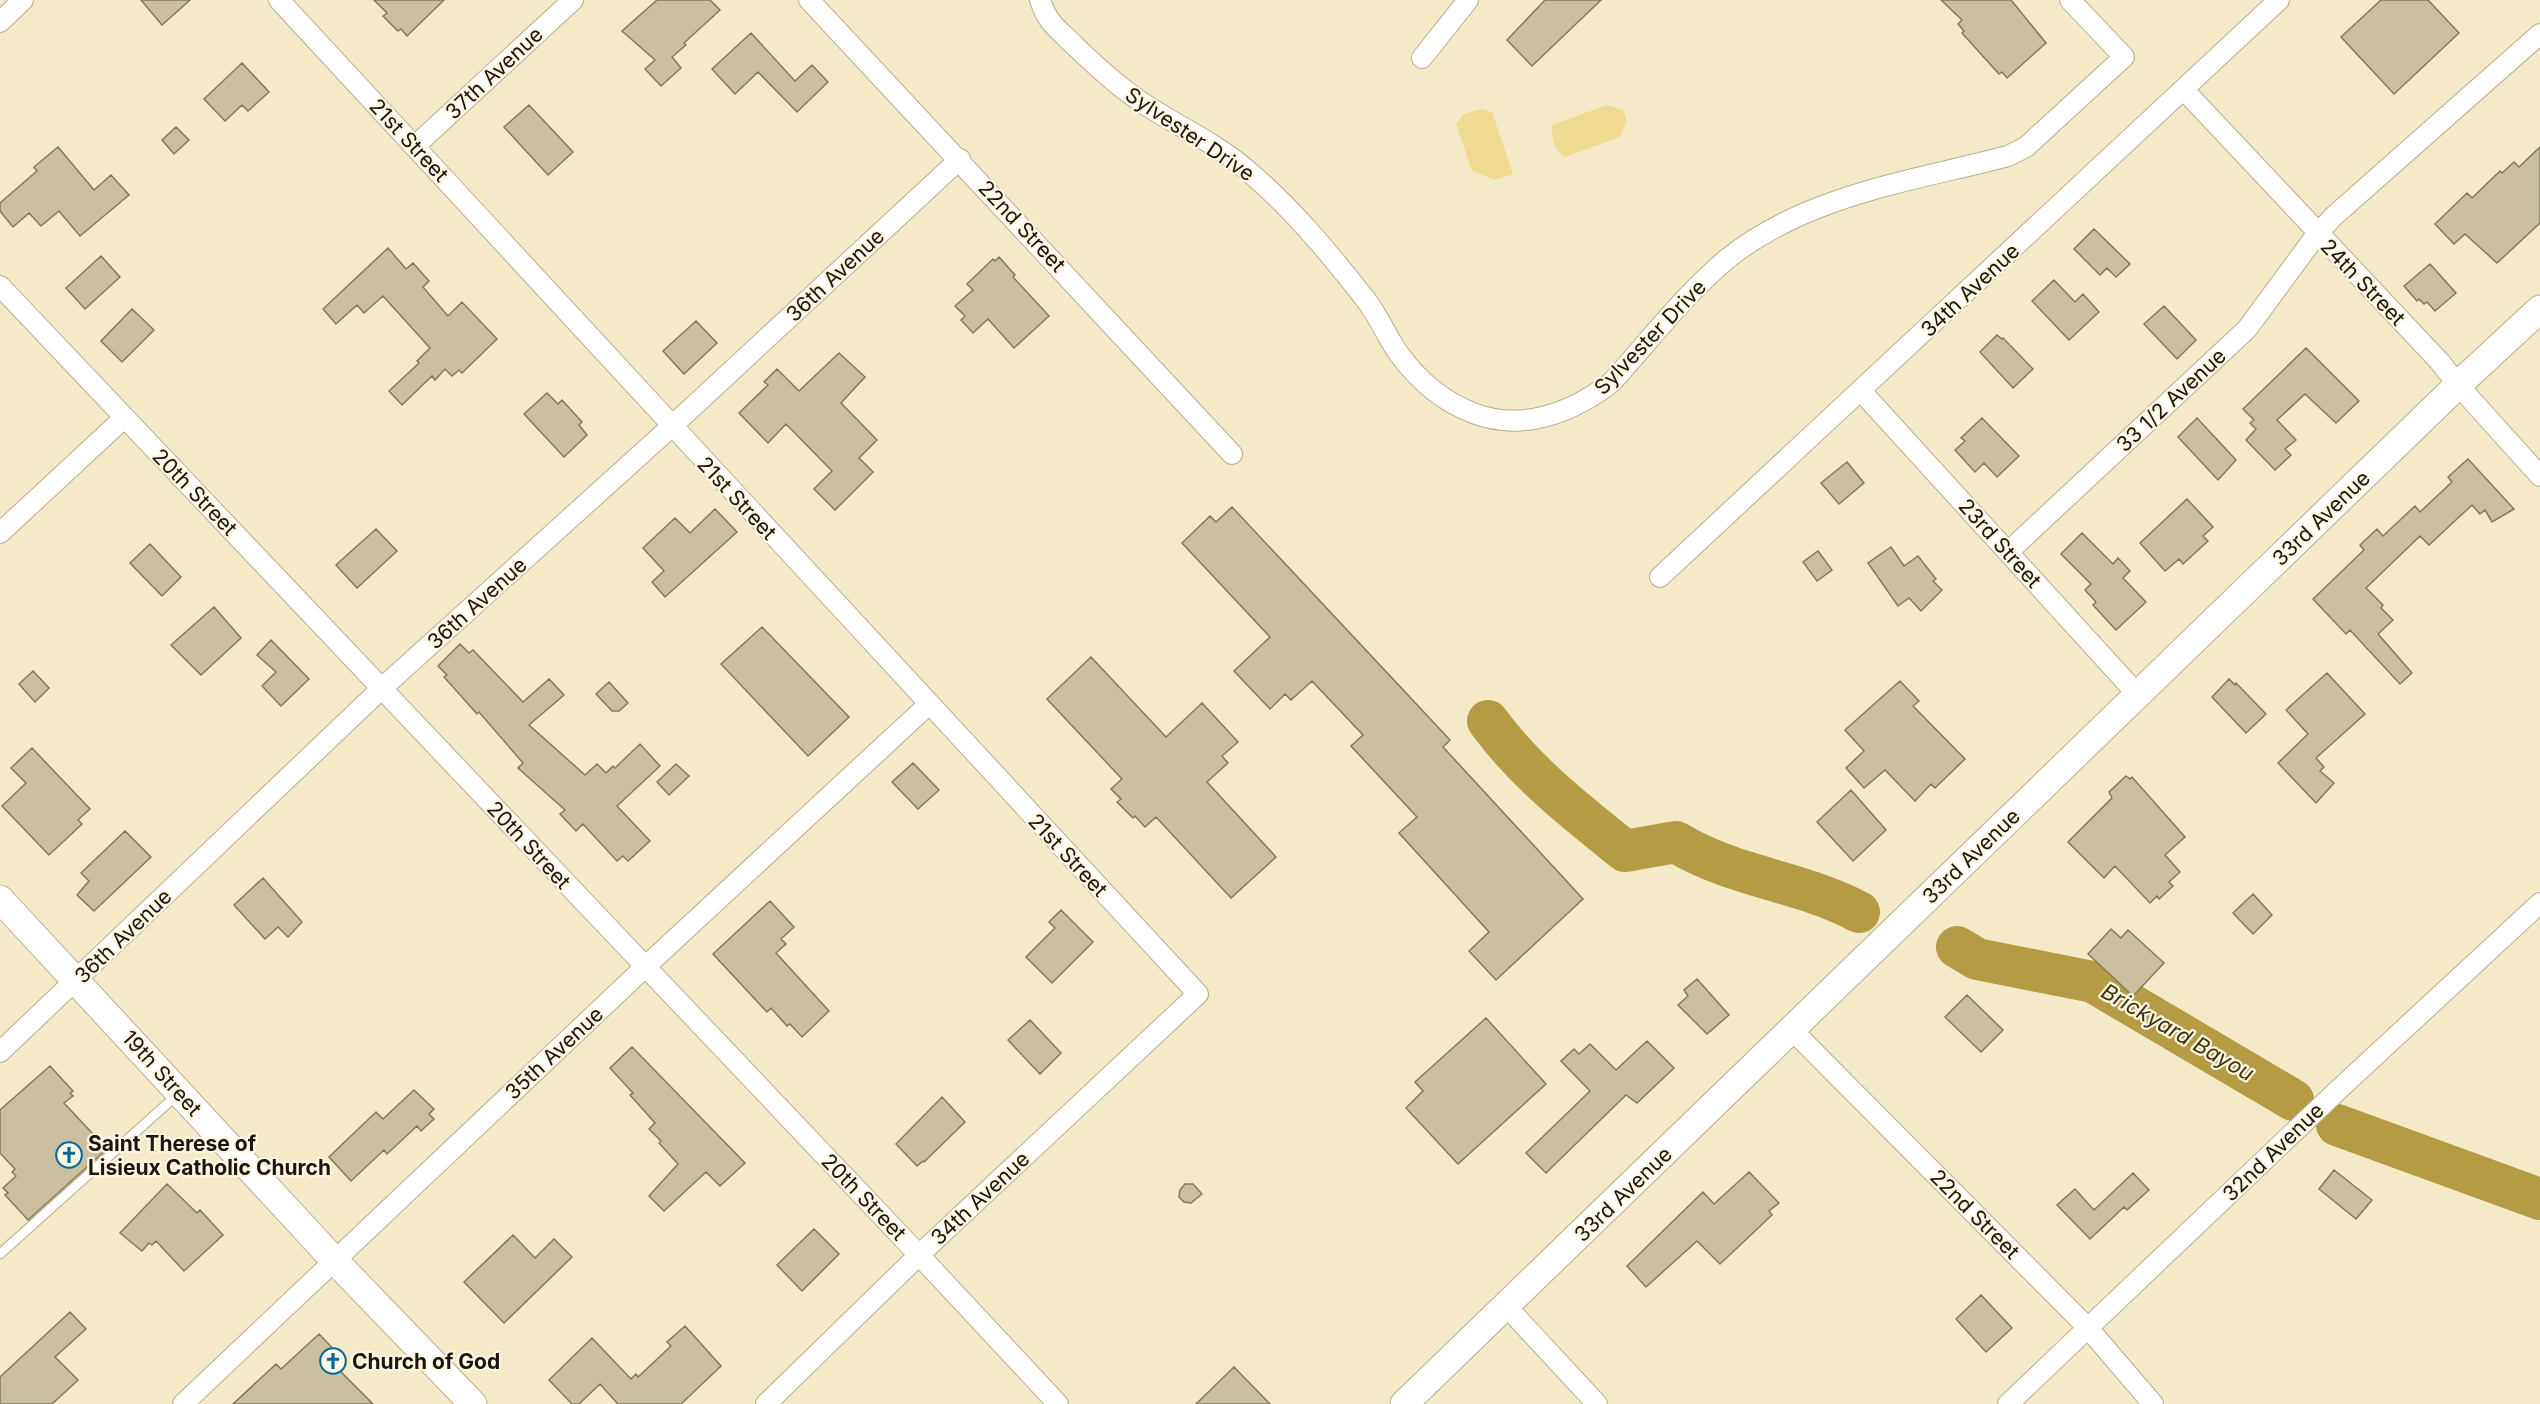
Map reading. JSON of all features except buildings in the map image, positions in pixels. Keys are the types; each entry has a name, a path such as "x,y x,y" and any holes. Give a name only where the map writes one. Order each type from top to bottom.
{"street":[{"path":"0,22 23,0"},
{"name":"21st Street","path":"279,0 928,705 1198,994"},
{"name":"37th Avenue","path":"415,146 573,0"},
{"name":"22nd Street","path":"809,0 960,159 1232,454"},
{"name":"Sylvester Drive","path":"1040,0 1046,19 1109,79 1151,108 1206,140 1246,169 1286,206 1345,273 1372,308 1399,354 1424,383 1447,400 1473,413 1500,420 1549,417 1595,396 1612,382 1700,284 1728,259 1786,221 1825,205 2008,156 2026,147 2124,57 2070,0"},
{"path":"1422,58 1468,0"},
{"name":"34th Avenue","path":"1660,577 2279,0"},
{"name":"33 1/2 Avenue","path":"2008,552 2247,329 2318,234 2343,208 2540,34"},
{"name":"24th Street","path":"2184,90 2440,362 2540,476"},
{"name":"36th Avenue","path":"0,1052 381,689 671,427 960,159"},
{"name":"20th Street","path":"0,286 1058,1404"},
{"name":"33rd Avenue","path":"1404,1404 1507,1307 2458,385 2540,309"},
{"name":"23rd Street","path":"1861,391 2138,694"},
{"path":"0,533 124,418"},
{"name":"35th Avenue","path":"183,1404 645,968 928,705"},
{"name":"19th Street","path":"0,899 335,1261 473,1404"},
{"name":"32nd Avenue","path":"2008,1404 2336,1092 2540,903"},
{"name":"34th Avenue","path":"766,1404 919,1255 1198,994"},
{"name":"22nd Street","path":"1792,1030 2088,1328 2153,1404"},
{"path":"1507,1307 1597,1404"}],"lane":[{"path":"0,1254 179,1093"}],"shaded area":[{"path":"1607,105 1623,110 1627,121 1620,137 1565,157 1561,154 1554,143 1552,125"},
{"path":"1481,109 1492,112 1513,174 1495,180 1472,171 1456,124 1464,114"}],"waterway":[{"name":"Brickyard Bayou","path":"1488,721 1502,740 1535,774 1625,851 1676,842 1720,863 1814,893 1859,912"},
{"name":"Brickyard Bayou","path":"1957,947 1977,959 2093,982 2293,1100"},
{"name":"Brickyard Bayou","path":"2337,1125 2540,1199"}],"place":[{"name":"Saint Therese of Lisieux Catholic Church","path":"69,1155"},
{"name":"Church of God","path":"333,1361"}]}
